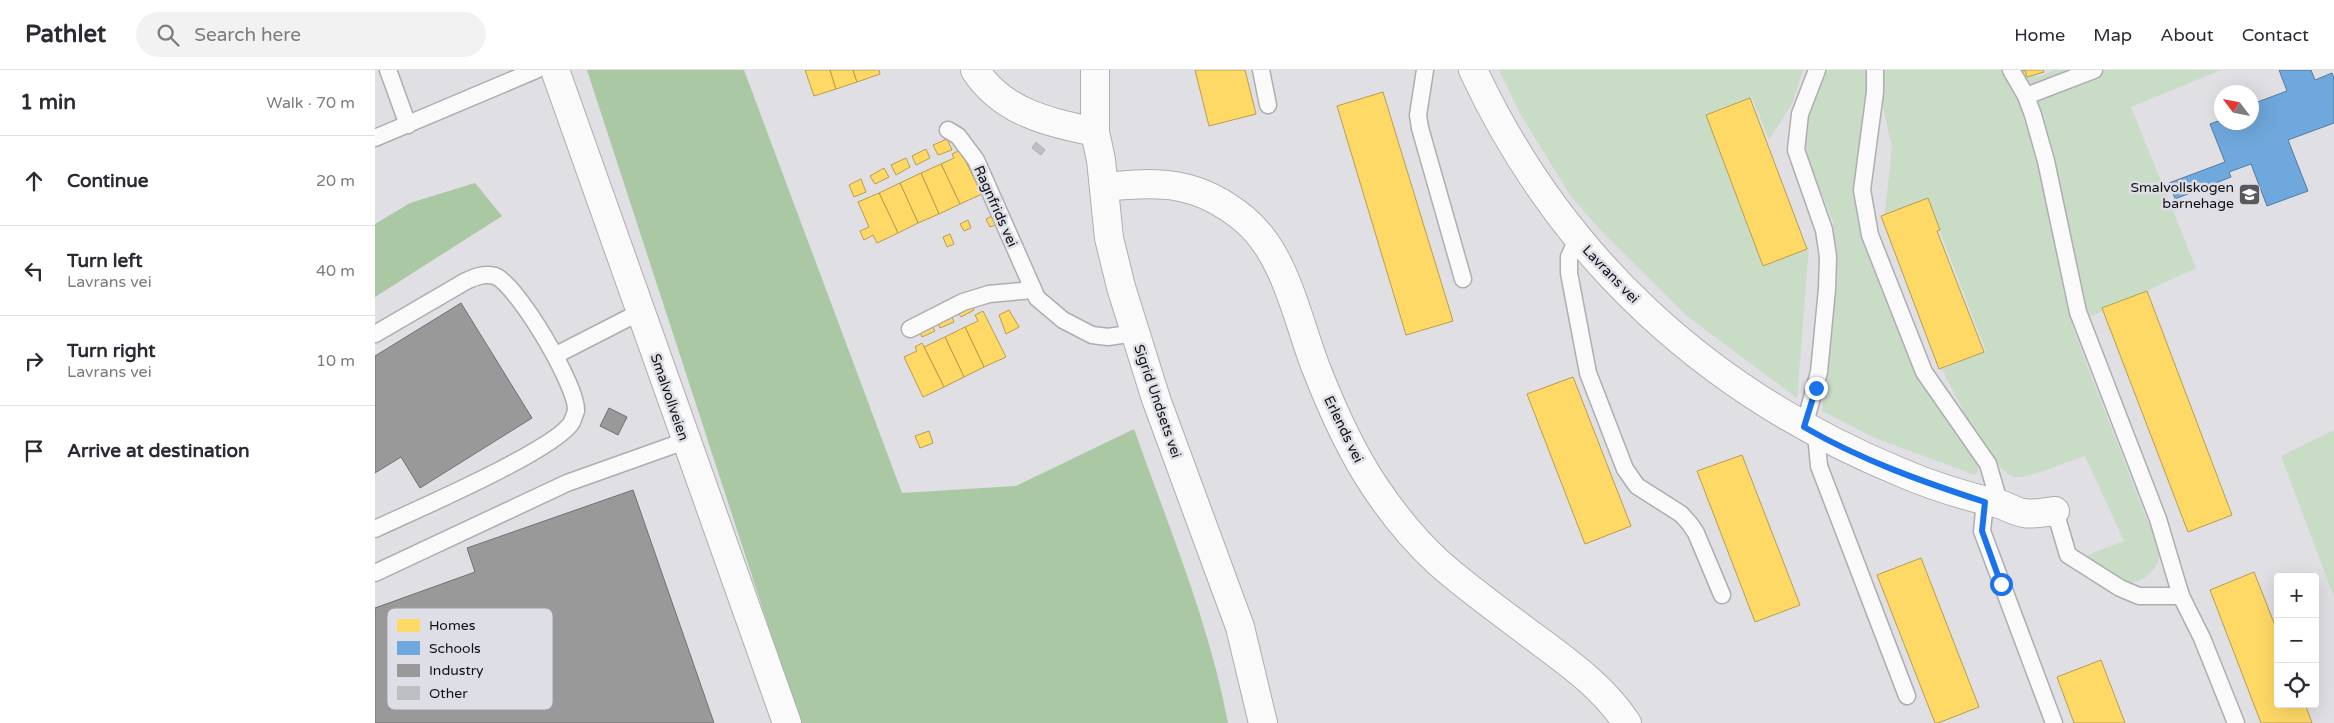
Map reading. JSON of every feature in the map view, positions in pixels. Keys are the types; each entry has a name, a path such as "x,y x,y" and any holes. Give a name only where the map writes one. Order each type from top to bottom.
{"street":[{"name":"Smalvollveien","path":"555,70 685,441 787,723"},
{"path":"975,70 998,97 1015,108 1043,120 1095,132"},
{"name":"Sigrid Undsets vei","path":"1095,70 1095,132 1105,188 1109,238 1135,333 1156,399 1240,627 1263,723"},
{"name":"Lavrans vei","path":"1473,70 1503,130 1546,198 1577,239 1646,312 1697,356 1751,395 1810,430 1861,456 1923,482 2024,514 2055,511"},
{"name":"Erlends vei","path":"1105,188 1145,182 1176,184 1224,206 1243,218 1260,234 1274,257 1316,370 1352,451 1391,510 1439,563 1596,685 1627,723"}],"lane":[{"path":"388,70 408,125"},
{"path":"376,140 536,70"},
{"path":"1261,70 1268,105"},
{"path":"1425,70 1418,115 1419,128 1463,279"},
{"path":"1817,70 1800,114 1796,150 1824,230 1828,257 1819,372 1810,430 1819,466 1907,696"},
{"path":"1875,70 1875,92 1862,190 1870,235 1924,372 1988,464 1993,503 1982,531 2054,723"},
{"path":"2011,70 2026,96 2046,161 2078,312 2158,519 2181,596 2202,638 2236,723"},
{"path":"2026,96 2093,70"},
{"name":"Ragnfrids vei","path":"948,130 959,136 976,160 1033,290 1047,308 1063,320 1092,335 1109,337 1135,333"},
{"path":"1577,239 1569,257 1569,273 1588,373 1607,425 1625,469 1637,486 1681,514 1690,524 1696,533 1721,595"},
{"path":"375,334 466,281 479,275 496,277 511,291 556,355 569,385 576,410 571,423 555,439 477,481 375,529"},
{"path":"909,329 963,302 989,294 1033,290"},
{"path":"556,355 640,312"},
{"path":"375,573 567,484 685,441"},
{"path":"2055,511 2068,555 2120,588 2139,596 2181,596"}],"green space":[{"path":"587,70 744,70 902,493 1016,486 1134,429 1199,611 1220,685 1228,723 800,723"},
{"path":"1499,70 1803,70 1792,104 1769,140 1752,97 1707,114 1763,264 1809,247 1797,398 1687,316 1602,232 1570,195 1521,115"},
{"path":"1825,70 1868,70 1863,229 1977,462 1978,471 1975,475 1875,438 1822,411 1836,281 1833,222 1809,161 1803,135 1810,109"},
{"path":"1880,70 2034,70 2037,77 2055,70 2221,70 2131,107 2196,268 2072,325 2158,549 2159,554 2156,565 2150,574 2140,580 2129,583 2083,557 2124,541 2085,456 2021,477 2015,477 2006,472 1995,461 1974,429 1942,369 1986,351 1929,203 1884,220 1892,147 1883,107"},
{"path":"475,183 502,216 375,297 375,224 410,203"},
{"path":"2334,430 2334,597 2281,456"}],"building: Homes":[{"path":"805,70 830,70 836,89 814,96"},
{"path":"830,70 853,70 857,82 836,89"},
{"path":"853,70 879,70 880,74 857,82"},
{"path":"1195,70 1245,70 1256,114 1209,126"},
{"path":"2025,70 2043,70 2044,72 2027,77"},
{"path":"1383,92 1453,321 1406,335 1337,106"},
{"path":"1750,98 1807,249 1763,266 1706,115"},
{"path":"947,139 952,150 938,155 933,145"},
{"path":"926,149 930,158 916,165 912,156"},
{"path":"960,150 982,194 960,204 941,164 954,158 952,154"},
{"path":"906,158 910,167 896,175 891,165"},
{"path":"941,164 960,204 939,214 921,173"},
{"path":"884,168 889,177 875,184 870,176"},
{"path":"921,173 939,214 918,223 900,183"},
{"path":"861,179 866,192 854,197 849,185"},
{"path":"900,183 918,223 898,233 879,193"},
{"path":"879,193 898,233 877,243 873,235 864,240 860,231 869,227 858,202"},
{"path":"1928,198 1940,230 1937,231 1984,352 1939,369 1881,216"},
{"path":"994,215 998,224 990,227 986,219"},
{"path":"968,220 971,228 964,231 960,224"},
{"path":"950,234 954,244 947,247 943,237"},
{"path":"2147,291 2232,515 2188,532 2102,308"},
{"path":"972,304 974,310 961,317 957,311"},
{"path":"1009,310 1019,327 1006,334 999,315"},
{"path":"983,311 1006,357 984,367 965,327 978,321 975,315"},
{"path":"950,312 954,322 940,328 936,319"},
{"path":"931,324 935,331 922,337 919,330"},
{"path":"965,327 984,367 964,377 945,337"},
{"path":"945,337 964,377 944,387 924,347"},
{"path":"922,343 944,387 923,397 904,357 917,351 915,347"},
{"path":"1573,377 1631,526 1585,544 1527,394"},
{"path":"929,431 933,443 920,448 915,436"},
{"path":"1742,455 1800,605 1755,622 1697,471"},
{"path":"1921,558 1979,707 1938,723 1935,723 1877,575"},
{"path":"2254,572 2274,623 2274,708 2306,708 2312,723 2261,723 2210,590"},
{"path":"2101,660 2125,723 2074,723 2057,677"}],"building: Schools":[{"path":"2279,70 2311,70 2315,80 2332,73 2334,78 2334,123 2288,140 2308,191 2267,206 2251,164 2229,172 2231,177 2175,199 2169,183 2225,162 2210,124 2214,123 2214,130 2259,130 2259,101 2287,91"}],"building: Industry":[{"path":"461,303 532,418 420,488 401,457 375,473 375,356"},
{"path":"609,408 627,417 618,435 600,426"},
{"path":"633,490 714,723 375,723 375,608 475,572 467,548"}],"building: Other":[{"path":"1036,142 1045,150 1041,155 1032,148"}],"place":[{"name":"Smalvollskogen barnehage","path":"2250,195"}],"route":[{"path":"1816,388 1804,427 1861,456 1923,482 1985,502 1982,531 2001,584"}]}
